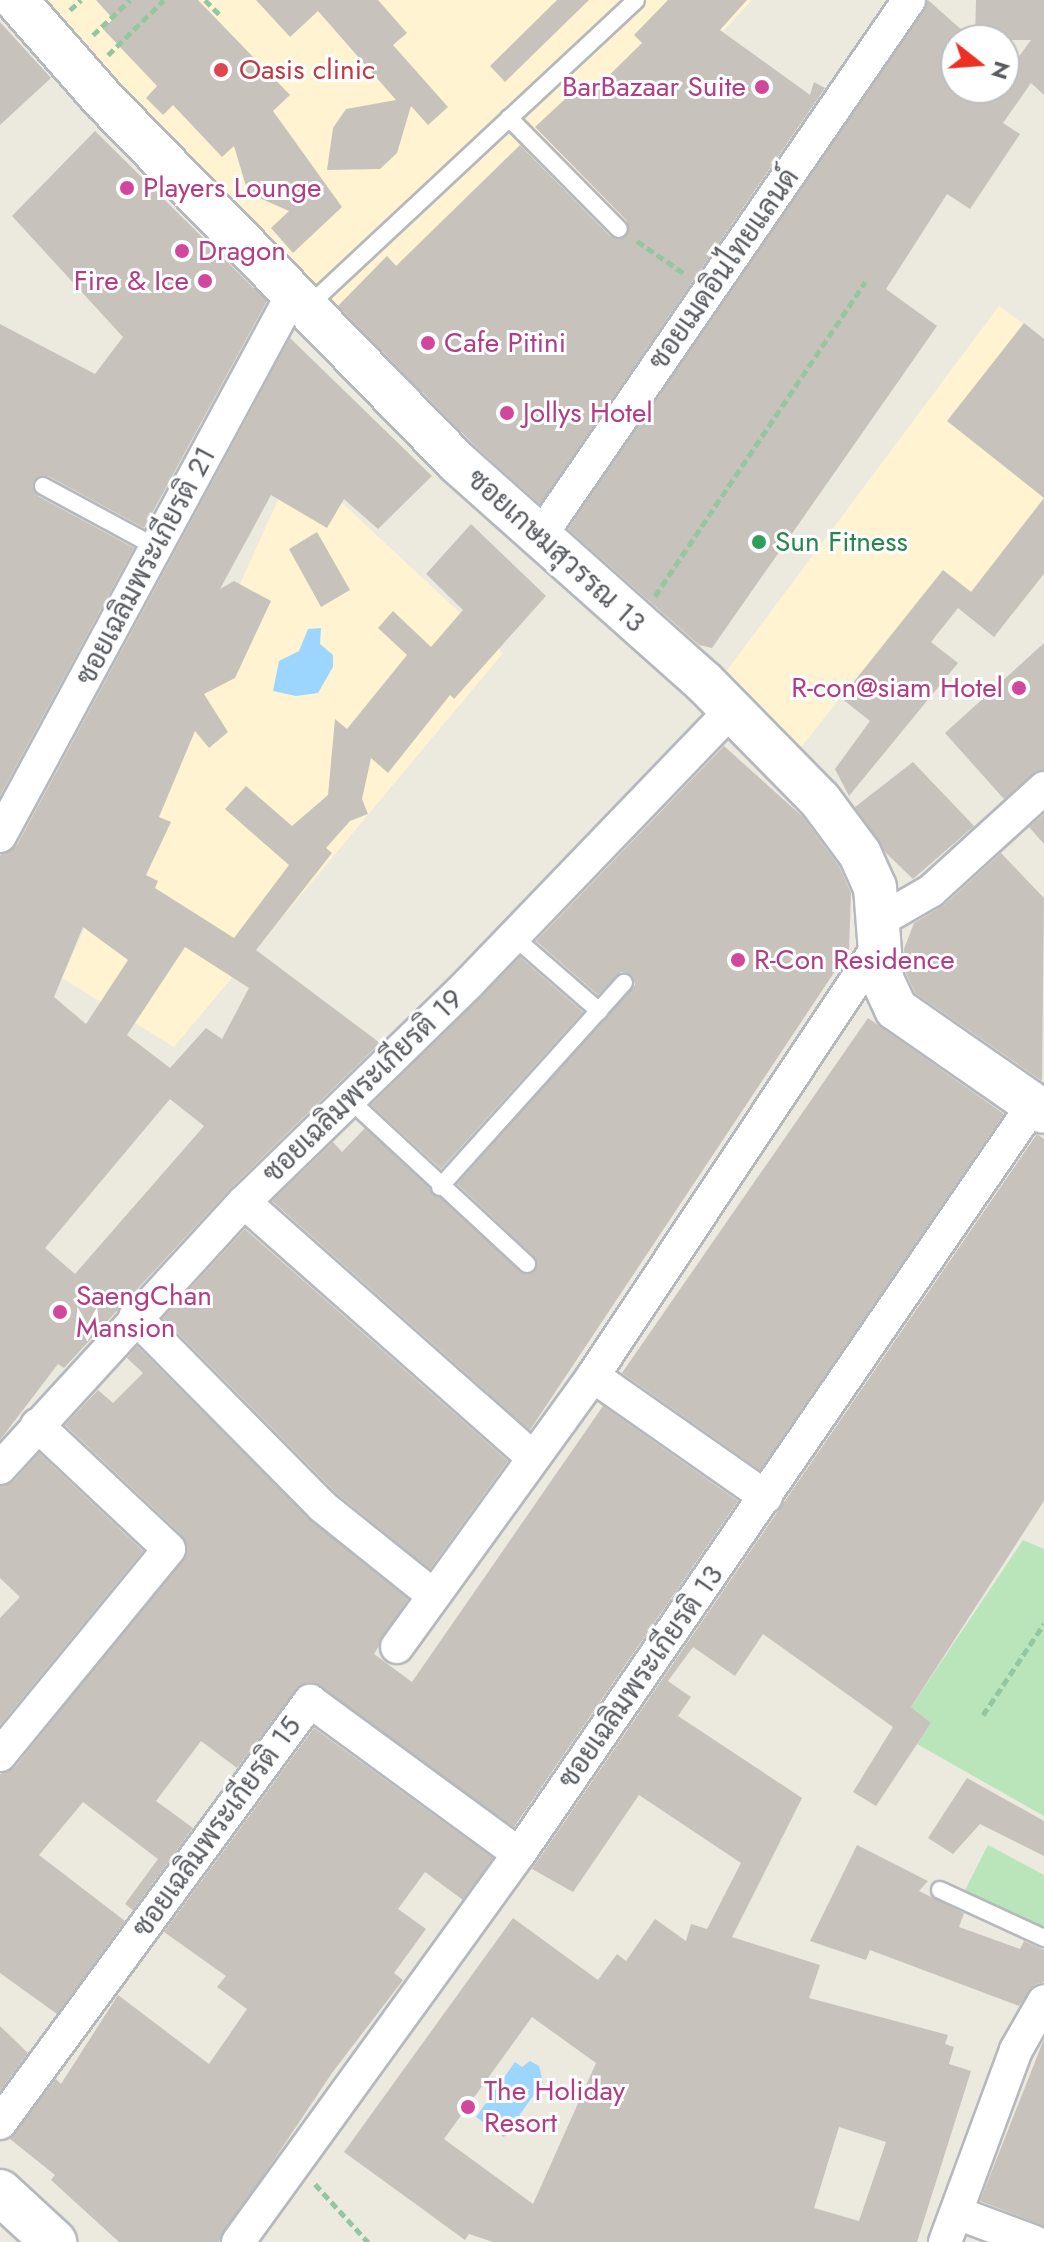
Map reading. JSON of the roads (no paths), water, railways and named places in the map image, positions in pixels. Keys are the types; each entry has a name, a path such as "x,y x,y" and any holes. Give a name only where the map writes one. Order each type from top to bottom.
{"main road":[{"path":"0,2192 54,2242"}],"street":[{"name":"ซอยเกษมสุวรรณ 13","path":"16,0 298,302 539,538 732,710 820,800 860,854 875,887 881,931 882,979 896,1009 1039,1108"},
{"name":"ซอยเมดอินไทยแลนด์","path":"539,538 909,0"},
{"name":"ซอยเฉลิมพระเกียรติ 21","path":"0,836 156,547 298,302"},
{"name":"ซอยเฉลิมพระเกียรติ 19","path":"0,1468 135,1317 244,1202 351,1101 514,937 732,710"},
{"path":"397,1647 593,1376 881,931 931,891 1044,788"},
{"name":"ซอยเฉลิมพระเกียรติ 13","path":"238,2242 519,1854 1039,1108"},
{"path":"244,1202 533,1458"},
{"path":"135,1317 323,1507 433,1595"},
{"path":"593,1376 766,1497"},
{"path":"0,1755 169,1549 37,1425"},
{"name":"ซอยเฉลิมพระเกียรติ 15","path":"0,2123 310,1701 519,1854"},
{"path":"1035,2242 951,2227 1016,2050 1044,2001"}],"lane":[{"path":"298,302 509,118 636,0"},
{"path":"509,118 619,229"},
{"path":"43,486 156,547"},
{"path":"514,937 599,1011"},
{"path":"440,1187 624,983"},
{"path":"351,1101 440,1187 527,1264"},
{"path":"940,1890 1044,1938"}],"water":[{"path":"321,628 320,644 333,655 333,667 318,693 296,696 273,691 279,661 299,651 308,629"},
{"path":"530,2061 539,2066 543,2082 504,2137 476,2117 515,2062 522,2067"}],"place":[{"name":"Oasis clinic","path":"221,70"},
{"name":"BarBazaar Suite","path":"762,87"},
{"name":"Players Lounge","path":"127,188"},
{"name":"Dragon","path":"182,251"},
{"name":"Fire & Ice","path":"205,281"},
{"name":"Cafe Pitini","path":"428,343"},
{"name":"Jollys Hotel","path":"507,413"},
{"name":"Sun Fitness","path":"759,542"},
{"name":"R-con@siam Hotel","path":"1019,688"},
{"name":"R-Con Residence","path":"738,960"},
{"name":"SaengChan Mansion","path":"60,1312"},
{"name":"The Holiday Resort","path":"468,2107"}]}
